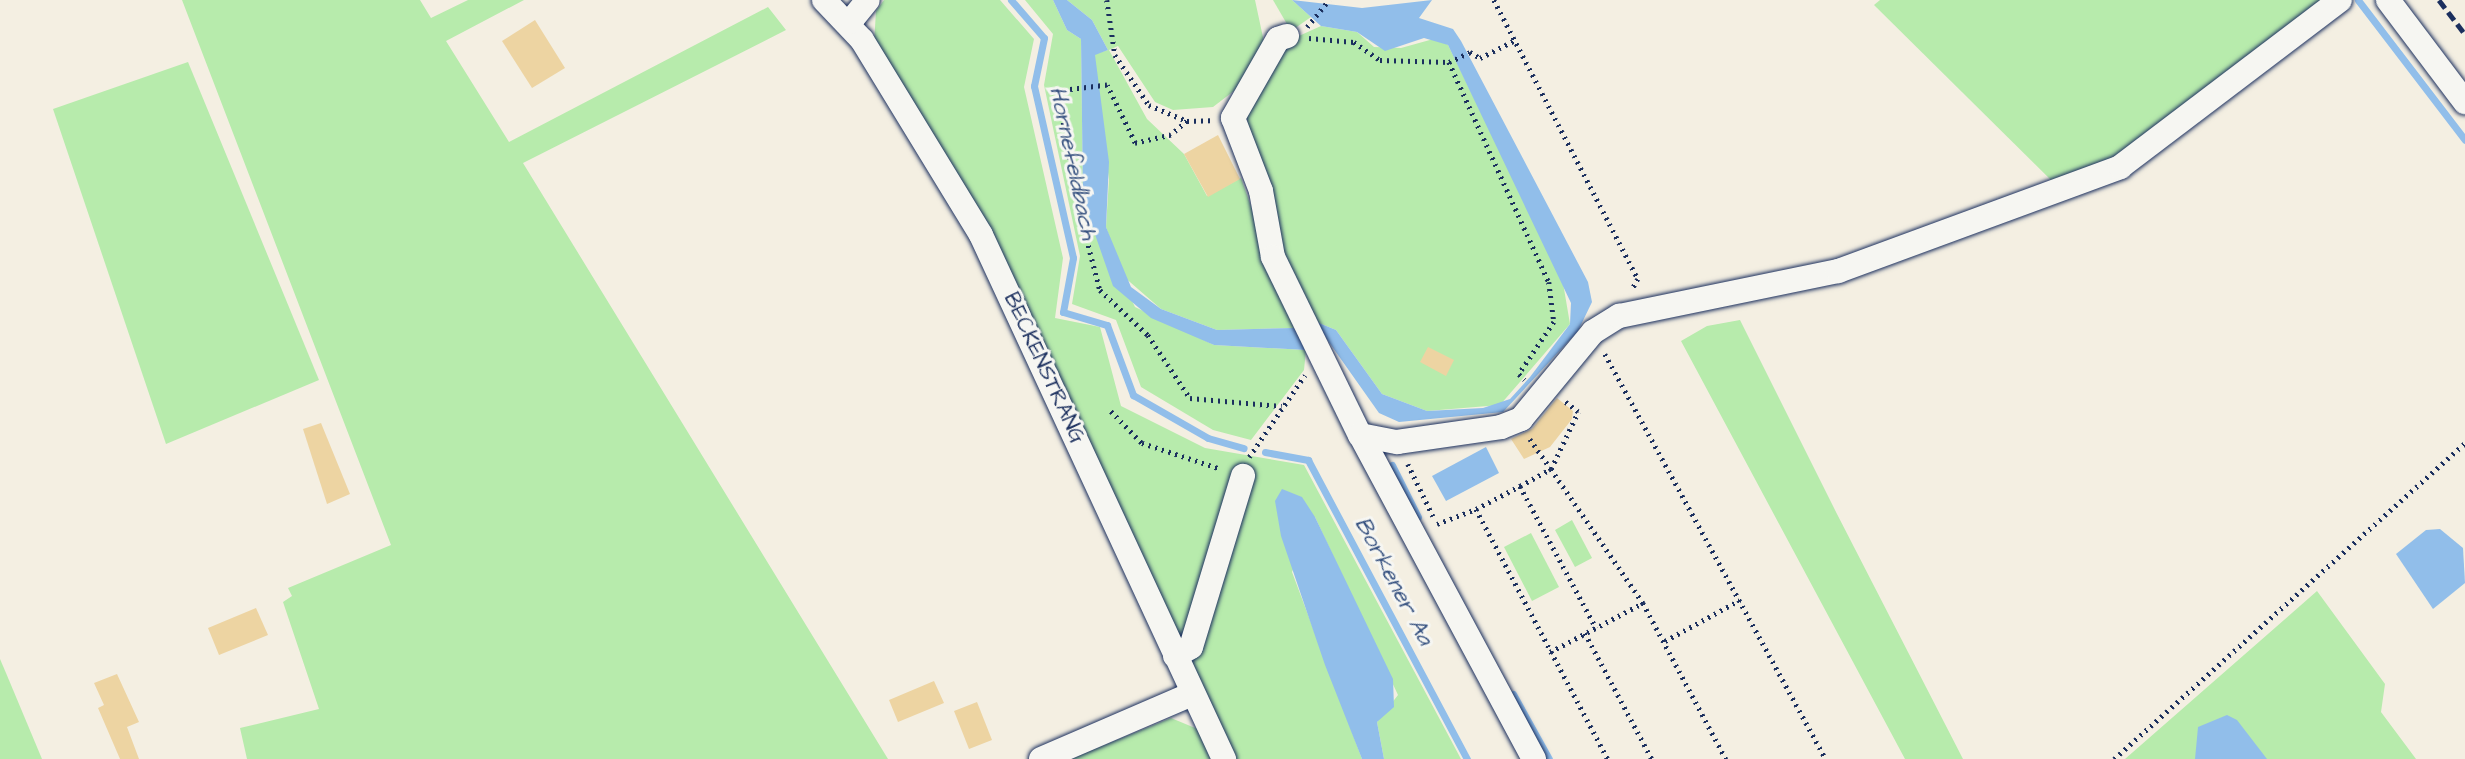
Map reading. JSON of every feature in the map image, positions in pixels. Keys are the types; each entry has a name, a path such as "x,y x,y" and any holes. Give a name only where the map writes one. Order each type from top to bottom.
{"street":[{"name":"BECKENSTRANG","path":"824,0 850,22 981,235 1224,759"},
{"path":"850,22 867,0"},
{"path":"1360,435 1397,442 1521,419 1593,332 1619,316 1838,271 2120,167 2340,0"},
{"path":"2388,0 2465,102"},
{"path":"1287,36 1278,39 1233,118 1261,191 1273,257 1300,322 1534,759"},
{"path":"1175,656 1191,647 1243,476"},
{"path":"1041,759 1192,694"}],"path":[{"path":"1107,0 1115,55 1149,105 1187,121 1233,118"},
{"path":"1313,24 1329,0"},
{"path":"1494,0 1638,279 1619,316"},
{"path":"1287,36 1354,42 1380,60 1450,62 1470,52 1480,58 1515,40"},
{"path":"1450,62 1549,282 1554,322 1519,374 1524,379"},
{"path":"1187,121 1171,135 1135,144 1107,85 1084,83 1066,90 1060,102 1100,290 1148,335 1190,398 1282,406"},
{"path":"1593,332 1826,759"},
{"path":"1111,411 1142,443 1243,476 1252,445 1317,354"},
{"path":"1397,442 1439,527 1551,469 1578,412 1547,387"},
{"path":"1521,419 1551,469 1643,603 1726,759"},
{"path":"2114,759 2465,443"},
{"path":"1520,486 1596,628"},
{"path":"1476,509 1608,759"},
{"path":"1665,641 1740,600"},
{"path":"1550,652 1643,603"},
{"path":"1585,634 1651,759"}],"green space":[{"path":"182,0 420,0 431,18 468,0 524,0 446,41 509,142 768,7 786,30 523,163 888,759 247,759 240,728 319,709 283,602 292,596 288,588 391,545"},
{"path":"884,0 1000,0 1034,39 1024,87 1063,258 1055,318 1100,327 1121,406 1205,448 1304,465 1461,759 1384,759 1377,722 1398,695 1315,517 1292,572 1362,759 1235,759 874,44 876,11"},
{"path":"1025,0 1053,0 1067,30 1081,39 1083,200 1135,307 1214,345 1306,350 1304,370 1251,440 1213,430 1141,387 1116,320 1072,304 1080,256 1044,85 1053,34"},
{"path":"1067,0 1255,0 1264,42 1239,87 1213,107 1173,110 1155,102 1118,46 1109,50 1147,119 1184,154 1207,196 1241,178 1294,328 1217,330 1161,309 1123,276 1106,227 1109,179 1095,84 1095,54 1108,50 1092,20"},
{"path":"1273,0 1292,0 1311,17 1291,31"},
{"path":"1880,0 2333,0 2157,138 2056,185 1874,5"},
{"path":"1321,26 1357,32 1374,47 1401,48 1437,38 1448,45 1562,277 1570,324 1500,405 1427,411 1382,394 1336,330 1314,321 1279,256 1246,115 1281,44"},
{"path":"188,62 319,380 166,444 53,109"},
{"path":"1740,320 1963,759 1905,759 1681,341 1707,326"},
{"path":"1572,520 1592,558 1575,567 1555,530"},
{"path":"1531,533 1559,587 1532,601 1504,547"},
{"path":"2317,591 2385,684 2381,712 2416,759 2125,759"},
{"path":"0,659 6,673 42,759 0,759"},
{"path":"1171,718 1200,730 1215,759 1070,759"}],"water":[{"path":"1053,0 1067,0 1092,20 1108,50 1095,55 1109,162 1106,227 1131,287 1161,309 1217,330 1294,328 1306,350 1214,345 1151,318 1113,286 1083,200 1081,39 1067,30"},
{"path":"1292,0 1362,8 1432,0 1419,18 1453,29 1461,41 1588,282 1592,302 1578,331 1503,412 1399,422 1379,413 1314,321 1336,330 1382,394 1427,411 1483,408 1510,399 1530,377 1570,324 1571,303 1448,45 1424,38 1385,51 1357,32 1321,26"},
{"path":"1486,447 1499,473 1446,501 1432,476"},
{"path":"1282,489 1302,497 1315,517 1393,679 1394,707 1377,722 1384,759 1362,759 1325,665 1281,536 1275,501"},
{"path":"2440,529 2463,548 2465,583 2433,609 2396,554 2426,530"},
{"path":"2227,715 2237,720 2267,759 2195,759 2198,727"}],"building":[{"path":"535,20 565,68 532,88 502,41"},
{"path":"1218,135 1240,179 1208,197 1184,154"},
{"path":"1428,347 1454,360 1446,376 1420,362"},
{"path":"1557,398 1573,411 1572,419 1550,447 1524,459 1511,439 1532,429"},
{"path":"321,423 350,494 327,504 303,429"},
{"path":"256,608 268,635 219,655 208,628"},
{"path":"117,674 139,722 127,727 139,759 120,759 98,708 104,705 94,683"},
{"path":"934,681 944,703 898,722 889,700"},
{"path":"977,702 992,740 969,749 954,711"}],"waterway":[{"name":"Hornefeldbach","path":"1011,0 1044,38 1034,86 1073,258 1063,312 1107,325 1133,395 1208,438 1244,448"},
{"path":"2358,0 2465,140"},
{"name":"Borkener Aa","path":"1265,452 1308,460 1467,759"},
{"path":"1392,465 1418,517"},
{"path":"1513,694 1549,759"}],"railway":[{"path":"2439,0 2465,34"}]}
